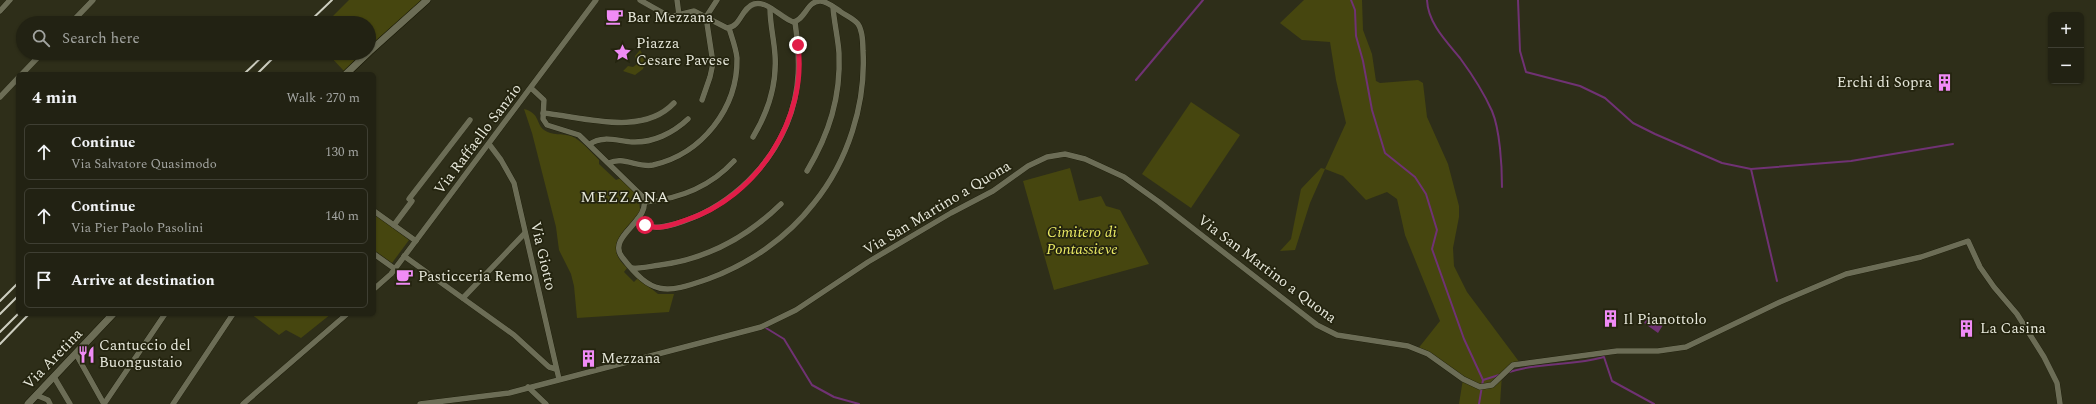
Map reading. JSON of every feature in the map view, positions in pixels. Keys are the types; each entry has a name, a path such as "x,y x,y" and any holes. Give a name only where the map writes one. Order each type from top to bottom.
{"street":[{"path":"0,11 10,0"},
{"path":"78,16 93,0"},
{"path":"376,45 427,0"},
{"name":"Via Raffaello Sanzio","path":"376,287 395,269 596,0"},
{"path":"531,88 544,100 544,121 548,126 574,132 590,144 642,195 645,202 643,212 627,231 620,245 620,254 650,285 660,290 674,289 701,282 734,268 758,254 787,232 814,203 832,176 844,154 857,116 864,67 861,30 857,23 840,11 821,1 814,2 799,20 794,22 789,21 760,4 753,4 737,24 729,28 723,27 692,11 673,17 668,16 640,0"},
{"path":"677,0 680,15"},
{"path":"702,100 712,66 706,17 717,0"},
{"path":"807,171 827,131 837,92 839,54 833,7"},
{"path":"753,137 766,111 773,87 775,54 770,9"},
{"path":"638,219 647,226 655,227 697,217 731,196 756,172 768,157 786,127 796,93 799,56 794,22"},
{"path":"609,163 620,160 643,166 666,161 692,148 714,126 727,103 735,75 736,55 729,28"},
{"path":"24,72 35,60"},
{"path":"348,72 360,60"},
{"path":"1,93 16,80"},
{"path":"543,112 633,122 654,118 674,103"},
{"path":"590,144 600,139 635,142 656,138 673,131 688,119"},
{"path":"394,226 412,201 409,199 470,120"},
{"name":"Via Giotto","path":"489,144 502,160 514,183 559,379"},
{"name":"Via San Martino a Quona","path":"420,404 509,393 761,327 796,310 868,262 951,212 992,192 1028,166 1047,157 1065,154 1085,159 1124,177 1159,202 1318,325 1337,336 1408,346 1428,354 1463,379 1480,387 1492,385 1513,364 1617,351 1658,350 1686,347 1780,302 1846,274 1921,257 1968,242 1983,272 2017,314 2044,357 2057,383 2060,404"},
{"path":"645,202 672,198 692,191 714,179 734,161"},
{"path":"632,268 683,261 709,253 749,231 781,204"},
{"path":"376,212 416,241"},
{"path":"463,298 525,233"},
{"path":"376,255 395,269"},
{"path":"404,256 514,334 549,367 557,371"},
{"name":"Via Aretina","path":"28,404 111,316"},
{"path":"76,354 104,404 165,316"},
{"path":"173,404 232,316"},
{"path":"243,404 345,316"},
{"path":"549,367 552,381"},
{"path":"54,377 70,404"},
{"path":"528,388 546,404"},
{"path":"36,395 48,400 50,404"},
{"path":"459,404 464,399"}],"green space":[{"path":"349,0 422,0 376,41 376,16 333,16"},
{"path":"1304,0 1362,0 1363,30 1372,54 1376,81 1380,83 1418,80 1423,83 1427,117 1448,164 1459,206 1459,217 1453,248 1454,266 1467,292 1520,363 1502,374 1500,404 1459,404 1463,379 1417,350 1440,321 1405,235 1397,199 1387,192 1366,200 1343,176 1325,169 1346,123 1336,80 1330,42 1302,40 1280,23"},
{"path":"640,50 646,60 643,69 635,75 623,71 628,66 633,67 637,64 635,56"},
{"path":"334,60 356,60 344,71"},
{"path":"1191,102 1240,135 1191,208 1142,174"},
{"path":"524,109 533,113 542,128 547,132 571,136 586,146 599,160 599,164 616,180 621,178 639,197 640,211 619,238 616,245 617,252 620,260 627,268 624,272 634,282 638,278 658,294 674,294 669,312 577,318 574,286 571,274 559,250 556,227 532,133"},
{"name":"Cimitero di Pontassieve","path":"1070,168 1079,201 1101,196 1106,206 1120,210 1149,264 1054,290 1023,181"},
{"path":"1321,168 1325,169 1310,203 1295,250 1280,251 1291,239 1301,189"},
{"path":"376,215 409,240 392,263 376,251"},
{"path":"254,316 328,316 301,338 286,330 279,335"}],"shaded area":[{"path":"1649,315 1663,325 1658,333 1644,323"}],"waterway":[{"path":"1136,80 1203,0"},
{"path":"1351,0 1355,10 1356,36 1363,61 1372,110 1385,153 1415,177 1426,194 1437,230 1432,249 1464,339 1483,380 1479,404"},
{"path":"1427,0 1428,8 1434,24 1469,70 1492,111 1499,138 1502,187"},
{"path":"1518,0 1520,51 1526,72 1580,86 1605,98 1633,123 1722,163 1751,169 1851,161 1953,144"},
{"path":"1751,169 1777,281"},
{"path":"766,328 784,339 812,385 834,397 859,404"},
{"path":"1509,372 1604,357 1612,381 1654,404"},
{"path":"1483,380 1499,375"}],"railway":[{"path":"315,16 332,0"},
{"path":"246,72 259,60"},
{"path":"259,72 271,60"},
{"path":"0,301 16,285"},
{"path":"0,314 16,298"},
{"path":"0,332 16,316"},
{"path":"0,344 27,316"}],"place":[{"name":"Bar Mezzana","path":"614,17"},
{"name":"Piazza Cesare Pavese","path":"623,52"},
{"name":"Erchi di Sopra","path":"1945,82"},
{"name":"Pasticceria Remo","path":"405,276"},
{"name":"Il Pianottolo","path":"1610,319"},
{"name":"La Casina","path":"1967,328"},
{"name":"Cantuccio del Buongustaio","path":"86,354"},
{"name":"Mezzana","path":"588,358"}],"district":[{"name":"MEZZANA","path":"625,197"}],"route":[{"path":"645,225 648,227 662,227 682,222 703,214 738,191 756,172 778,143 792,110 798,79 798,45"}]}
